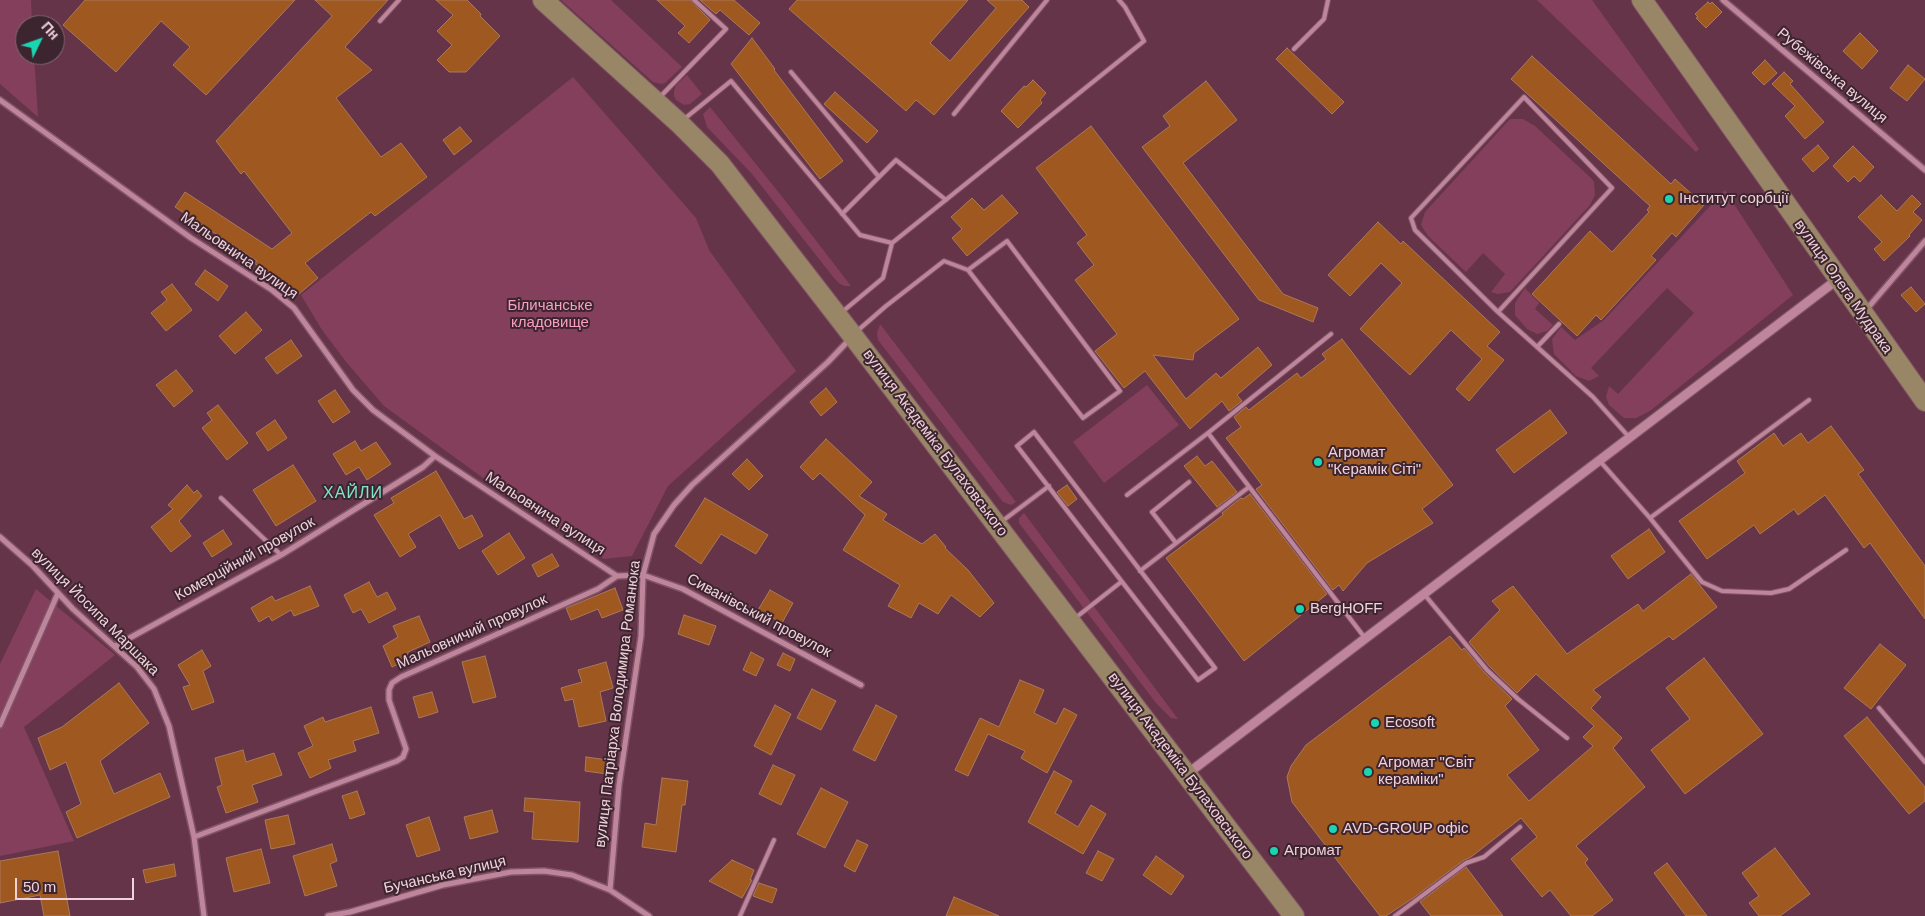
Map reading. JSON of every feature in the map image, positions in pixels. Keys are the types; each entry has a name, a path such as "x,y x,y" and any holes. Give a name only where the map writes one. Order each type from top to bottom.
{"main road":[{"name":"вулиця Академіка Булаховського","path":"542,0 680,123 720,164 1294,916"},
{"name":"вулиця Олега Мудрака","path":"1642,0 1925,401"}],"street":[{"name":"Рубежівська вулиця","path":"1723,0 1925,170"},
{"name":"Мальовнича вулиця","path":"0,100 191,238 272,290 299,315 353,390 373,410 435,456 617,576"},
{"path":"1862,314 1925,241"},
{"path":"1187,774 1838,279"},
{"name":"вулиця Патріарха Володимира Романюка","path":"610,890 619,785 641,636 643,575 654,534 674,505 692,485 828,362 853,336"},
{"name":"Комерційний провулок","path":"115,646 281,555 423,467 435,456"},
{"name":"вулиця Йосипа Маршака","path":"0,537 32,565 73,609 115,646 154,688 169,726 194,837 204,916"},
{"path":"617,576 643,575"},
{"name":"Сиванівський провулок","path":"643,575 683,590 861,685"},
{"name":"Мальовничий провулок","path":"194,837 397,761 403,756 406,749 389,700 389,690 392,683 401,676 598,589 617,576"},
{"path":"0,725 58,593"},
{"name":"Бучанська вулиця","path":"328,916 350,912 443,885 511,872 544,872 572,875 610,890 648,916"}],"lane":[{"path":"380,20 399,0"},
{"path":"656,101 726,29 694,0"},
{"path":"954,114 1047,0"},
{"path":"837,316 883,278 892,243 1144,42 1125,7 1119,0"},
{"path":"1294,49 1324,19 1328,0"},
{"path":"791,72 879,178"},
{"path":"680,123 731,81 860,235 892,243"},
{"path":"1498,312 1612,188 1524,98 1411,218 1415,230 1498,312 1593,398 1629,437"},
{"path":"842,214 896,160 946,200"},
{"path":"853,336 886,306 944,262 968,270 1083,418 1120,391 1007,242 968,270"},
{"path":"1537,347 1559,324"},
{"path":"1127,495 1208,433 1331,334"},
{"path":"1650,518 1809,400"},
{"path":"1034,432 1140,571 1214,668 1198,680 1018,446 1034,432"},
{"path":"1208,433 1365,638"},
{"path":"1600,460 1702,582 1722,591 1770,593 1789,589 1846,550"},
{"path":"1176,543 1152,512 1189,482"},
{"path":"997,525 1049,486"},
{"path":"1140,571 1249,487"},
{"path":"221,498 281,555"},
{"path":"1071,622 1122,582"},
{"path":"1424,594 1486,670 1518,699 1567,738"},
{"path":"1879,708 1925,762"},
{"path":"1395,916 1466,862 1484,857 1520,827"},
{"path":"740,916 774,840"}],"green space":[{"path":"0,0 31,0 32,15 15,15 15,65 35,65 38,117 0,84"},
{"path":"561,0 611,0 682,67 665,83 653,82"},
{"path":"1537,0 1592,0 1699,149 1696,152"},
{"path":"687,75 702,94 690,104 684,105 676,100 674,91 676,85"},
{"name":"Біличанське кладовище","path":"573,77 696,218 709,250 796,371 668,486 632,556 604,559 519,504 384,406 322,330 301,295"},
{"path":"710,107 851,286 840,284 834,278 752,174 707,127 703,114"},
{"path":"1510,119 1523,119 1535,126 1591,178 1594,182 1595,195 1590,205 1510,292 1498,294 1491,292 1505,274 1483,253 1466,272 1428,236 1421,225 1425,212"},
{"path":"1725,190 1793,295 1650,411 1636,418 1624,418 1609,405 1606,397 1609,386 1618,394 1694,313 1667,288 1591,368 1599,376 1589,381 1576,376 1554,354 1552,339 1561,327 1575,340 1604,320"},
{"path":"1525,288 1539,303 1535,309 1553,325 1547,331 1537,334 1527,329 1515,315 1515,303"},
{"path":"880,324 1016,502 1011,505 1003,502 878,340 877,333"},
{"path":"1147,385 1179,425 1104,483 1073,442"},
{"path":"1024,513 1178,719 1171,718 1156,703 1019,523 1019,518"},
{"path":"36,589 115,655 24,727 74,841 0,856 0,664"}],"building":[{"path":"85,0 295,0 206,95 173,65 190,47 161,21 116,72 65,27 65,23"},
{"path":"315,0 388,0 345,47 372,70 336,98 381,157 401,143 427,177 375,216 371,212 305,263 318,278 299,294 254,263 257,261 175,207 185,192 272,249 292,233 244,171 241,174 216,141 332,16"},
{"path":"436,0 467,0 500,36 466,72 449,72 437,60 452,45 437,31 453,15"},
{"path":"657,0 690,0 710,20 689,43 678,33 685,26"},
{"path":"700,0 734,0 760,23 749,35 720,10 716,14"},
{"path":"797,0 968,0 930,43 950,61 996,8 987,0 1022,0 1029,7 934,115 916,100 906,111 789,9"},
{"path":"1708,2 1710,4 1712,2 1722,12 1706,28 1696,18 1698,17 1695,14"},
{"path":"1860,33 1878,51 1862,69 1843,51"},
{"path":"752,38 843,161 820,179 731,64"},
{"path":"1287,48 1344,102 1332,114 1276,59"},
{"name":"Інститут сорбції","path":"1532,56 1671,184 1675,179 1704,205 1676,237 1672,233 1651,256 1656,260 1601,320 1596,315 1577,336 1532,294 1590,231 1612,252 1649,212 1647,210 1650,206 1511,79"},
{"path":"1765,60 1777,73 1764,85 1752,73"},
{"path":"1908,65 1925,79 1907,101 1890,88"},
{"path":"1784,72 1793,81 1790,84 1824,122 1805,139 1785,116 1795,106 1772,84"},
{"path":"1033,80 1046,93 1040,100 1042,103 1018,128 1001,111 1024,86 1026,87"},
{"path":"1206,81 1237,120 1183,163 1283,294 1318,308 1313,322 1259,300 1142,147 1170,126 1163,116"},
{"path":"835,92 878,131 867,143 824,104"},
{"path":"1091,126 1239,319 1194,353 1193,360 1153,355 1186,399 1216,373 1221,378 1258,347 1272,365 1237,395 1242,401 1229,411 1222,401 1190,429 1145,371 1124,388 1095,351 1117,334 1075,280 1094,265 1077,243 1087,235 1036,168"},
{"path":"460,127 472,141 454,155 443,140"},
{"path":"1818,145 1829,158 1813,172 1802,159"},
{"path":"1853,146 1874,167 1860,182 1854,176 1848,182 1833,166"},
{"path":"1002,195 1018,213 967,256 952,238 962,229 951,217 972,198 984,210"},
{"path":"1881,195 1897,211 1912,195 1921,204 1913,212 1922,220 1910,236 1884,261 1874,249 1882,242 1858,217"},
{"path":"1378,222 1401,244 1403,241 1500,332 1487,346 1504,360 1469,401 1456,389 1482,359 1451,330 1410,375 1360,329 1402,283 1381,263 1350,296 1328,275"},
{"path":"205,270 228,286 218,301 195,284"},
{"path":"172,284 192,310 166,331 151,313 167,300 161,292"},
{"path":"1911,287 1925,304 1916,312 1901,295"},
{"path":"246,312 262,330 235,354 219,336"},
{"name":"Агромат \"Керамік Сіті\"","path":"1342,339 1453,485 1422,509 1433,523 1367,563 1343,591 1339,585 1333,590 1256,489 1262,485 1226,438 1241,427 1234,417 1246,407 1249,410 1297,373 1301,378 1326,359 1322,354"},
{"path":"291,340 302,356 277,374 265,358"},
{"path":"176,370 193,391 174,407 156,385"},
{"path":"826,388 837,402 821,416 810,402"},
{"path":"335,390 350,412 333,423 318,401"},
{"path":"218,405 248,443 227,460 202,428 212,420 207,413"},
{"path":"1550,410 1567,433 1514,473 1496,450"},
{"path":"275,420 287,438 268,451 256,433"},
{"path":"1831,426 1864,470 1858,474 1925,566 1925,619 1870,543 1864,548 1825,495 1798,515 1794,509 1760,534 1754,525 1707,559 1679,521 1745,473 1737,461 1774,433 1783,446 1801,433 1808,443"},
{"path":"826,439 872,482 859,496 887,514 883,520 922,544 935,534 945,548 968,570 994,603 980,617 951,595 938,614 919,603 911,618 888,606 900,585 843,550 865,515 820,473 813,480 800,467"},
{"path":"355,441 361,451 376,442 391,464 367,480 359,467 346,475 333,454"},
{"path":"1197,456 1205,466 1212,461 1237,492 1217,507 1184,466"},
{"path":"747,459 763,476 749,490 732,474"},
{"path":"293,465 316,501 276,526 253,490"},
{"path":"436,471 464,519 472,515 483,536 459,549 440,515 408,534 416,547 400,557 374,515 394,503 391,498"},
{"path":"187,485 194,493 197,490 202,496 179,521 191,536 171,552 151,527 173,509 168,505"},
{"path":"1067,485 1077,499 1068,506 1057,492"},
{"path":"1250,494 1327,594 1244,661 1166,558 1223,515 1222,513 1241,498 1243,499"},
{"path":"705,498 768,535 756,554 721,534 701,564 675,546"},
{"path":"1649,529 1665,552 1628,579 1611,556"},
{"path":"223,530 232,544 212,557 203,543"},
{"path":"509,533 525,558 498,575 482,551"},
{"path":"552,554 559,566 538,577 532,565"},
{"path":"1691,574 1717,607 1673,640 1669,636 1593,690 1601,697 1591,708 1622,738 1613,748 1645,787 1576,846 1588,859 1585,863 1613,900 1592,916 1571,916 1550,890 1542,897 1511,859 1537,837 1521,818 1416,896 1386,916 1380,916 1292,802 1287,777 1291,766 1306,745 1450,636 1462,650 1464,648 1484,672 1512,699 1505,706 1539,750 1507,775 1529,801 1593,746 1583,737 1594,726 1536,674 1517,693 1490,667 1469,642 1500,610 1492,601 1513,586 1567,654 1638,604 1643,611"},
{"path":"369,582 377,597 387,592 396,609 369,623 361,609 353,613 344,595"},
{"path":"310,586 319,606 294,616 291,610 272,621 269,616 259,622 251,608 272,596 275,601"},
{"path":"615,588 623,610 602,618 598,609 571,620 566,608"},
{"path":"770,590 793,603 782,623 758,610"},
{"path":"684,615 716,626 709,645 678,634"},
{"path":"419,616 430,642 408,652 407,660 392,667 383,646 398,637 393,626"},
{"path":"1880,644 1906,665 1871,709 1844,688"},
{"path":"202,650 211,666 203,671 214,702 192,710 183,687 190,685 178,665"},
{"path":"751,652 764,659 756,676 743,670"},
{"path":"783,653 795,659 790,671 777,665"},
{"path":"485,656 496,697 473,703 462,662"},
{"path":"1704,658 1763,734 1685,794 1651,750 1690,719 1666,688"},
{"path":"606,662 613,688 600,692 606,721 579,727 573,699 565,701 561,688 582,682 578,670"},
{"path":"1020,680 1044,690 1034,713 1056,724 1064,708 1077,715 1047,773 1021,758 1025,751 988,734 968,776 955,770 980,718 999,727"},
{"path":"119,683 149,723 100,761 114,794 160,773 170,797 77,838 66,812 81,804 66,762 50,770 38,738 62,727"},
{"path":"812,689 836,701 821,730 797,718"},
{"path":"432,692 438,712 419,718 413,697"},
{"path":"775,705 791,714 771,755 754,746"},
{"path":"876,705 897,716 875,761 853,750"},
{"path":"371,707 379,733 353,741 356,751 328,760 331,768 310,778 298,753 313,746 304,726 323,717 325,722"},
{"path":"1867,717 1925,787 1925,801 1909,814 1844,736"},
{"path":"243,750 246,762 274,753 282,775 252,785 258,802 226,813 217,787 222,785 215,758"},
{"path":"586,757 608,760 607,774 585,771"},
{"path":"773,765 795,775 781,805 759,794"},
{"path":"1054,771 1072,781 1055,813 1078,827 1091,805 1106,814 1083,854 1028,822"},
{"path":"662,778 688,781 685,805 682,805 676,852 642,847 645,823 656,825"},
{"path":"821,788 848,802 825,848 797,834"},
{"path":"357,791 365,814 350,819 342,796"},
{"path":"525,798 580,802 578,842 532,839 534,812 524,811"},
{"path":"492,810 498,832 470,839 464,817"},
{"path":"288,815 295,844 271,849 265,820"},
{"path":"429,817 440,850 417,857 406,825"},
{"path":"857,840 868,845 855,872 844,866"},
{"path":"332,844 337,861 330,864 337,886 305,896 293,856"},
{"path":"1775,848 1810,894 1780,916 1759,916 1749,903 1759,896 1742,873"},
{"path":"261,849 270,883 234,892 226,858"},
{"path":"58,851 70,916 44,916 40,895 0,903 0,861"},
{"path":"1098,851 1114,859 1102,881 1086,873"},
{"path":"1156,856 1184,876 1171,895 1143,875"},
{"path":"732,860 754,870 750,880 752,880 742,898 709,881"},
{"path":"1667,863 1707,916 1686,916 1654,873"},
{"path":"174,864 176,876 146,883 143,870"},
{"path":"1466,867 1503,916 1431,916 1420,902"},
{"path":"759,883 777,889 772,903 753,896"},
{"path":"954,897 999,916 946,916"}],"place":[{"name":"Інститут сорбції","path":"1669,199"},
{"name":"Агромат \"Керамік Сіті\"","path":"1318,462"},
{"name":"BergHOFF","path":"1300,609"},
{"name":"Ecosoft","path":"1375,723"},
{"name":"Агромат \"Світ кераміки\"","path":"1368,772"},
{"name":"AVD-GROUP офіс","path":"1333,829"},
{"name":"Агромат","path":"1274,851"}],"district":[{"name":"ХАЙЛИ","path":"353,494"}]}
